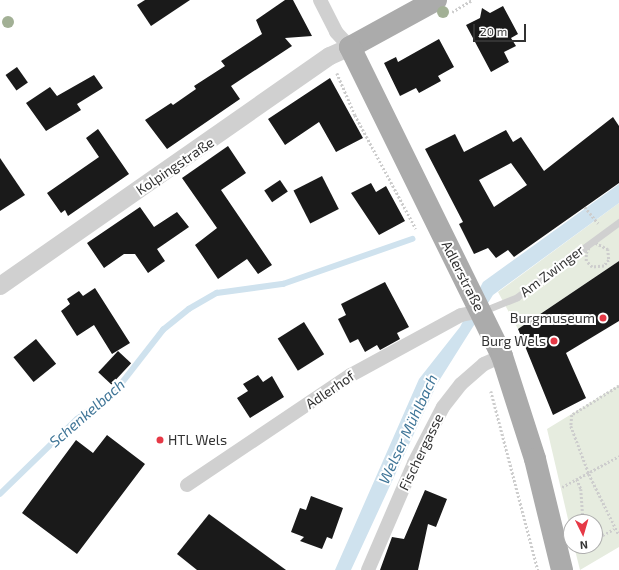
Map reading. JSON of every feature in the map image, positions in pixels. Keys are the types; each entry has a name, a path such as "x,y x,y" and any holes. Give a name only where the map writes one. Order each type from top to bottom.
{"main road":[{"path":"350,47 436,0"},
{"name":"Adlerstraße","path":"350,47 479,309 493,360 535,459 562,570"}],"street":[{"name":"Adlerstraße","path":"320,0 336,32 350,47"},
{"name":"Kolpingstraße","path":"0,286 330,56 350,47"},
{"name":"Adlerhof","path":"187,485 351,375 479,309"},
{"name":"Fischergasse","path":"368,570 414,463 443,407 461,384 493,360"}],"lane":[{"name":"Am Zwinger","path":"479,309 517,297 619,222"}],"path":[{"path":"330,56 355,115 417,232"},
{"path":"585,207 605,231"},
{"path":"493,360 538,570"},
{"path":"619,386 586,403 572,415 571,426 589,474 614,529 619,534"},
{"path":"555,491 589,474 619,456"},
{"path":"577,479 581,489 583,514"},
{"path":"603,535 614,529"}],"shaded area":[{"path":"619,203 619,261 518,329 498,292"},
{"path":"619,385 619,547 580,570 576,554 603,554 603,514 567,514 547,429"}],"water":[{"name":"Welser Mühlbach","path":"619,184 619,203 493,295 437,384 351,570 335,570 419,379 460,327 483,282"}],"building":[{"path":"145,0 190,0 151,26 137,5"},
{"path":"285,0 293,0 312,36 285,38 292,46 231,86 240,99 167,149 145,120 171,103 173,105 196,89 194,86 225,66 221,61 262,34 256,20"},
{"path":"503,6 518,34 511,38 516,46 504,52 509,62 491,72 466,25 480,18 482,8 490,13"},
{"path":"439,39 454,67 438,76 441,81 419,93 416,88 400,96 384,63 396,57 398,62"},
{"path":"17,67 28,83 16,91 6,75"},
{"path":"94,75 103,88 77,104 81,110 46,131 26,103 50,87 57,96"},
{"path":"330,78 363,138 336,152 319,122 285,145 268,119"},
{"path":"613,117 619,126 619,183 514,257 508,250 496,258 488,248 474,254 459,224 463,222 425,149 455,134 464,152 506,130 513,142 521,137 544,171","holes":["511,163 527,185 494,207 479,180"]},
{"path":"98,129 129,174 68,216 65,210 61,213 47,193 99,157 86,138"},
{"path":"228,146 246,173 221,190 272,265 258,274 247,259 218,279 195,245 217,228 182,178"},
{"path":"0,158 25,195 0,211"},
{"path":"322,176 339,209 310,223 293,191"},
{"path":"280,180 288,192 272,202 264,191"},
{"path":"371,183 376,192 386,186 405,221 379,235 351,193"},
{"path":"140,207 154,227 177,212 189,227 157,249 165,261 148,273 135,254 124,254 104,268 87,243"},
{"name":"Burg Wels","path":"619,261 619,321 566,353 586,398 553,415 518,329"},
{"path":"385,282 409,327 397,333 400,339 380,350 377,345 365,352 358,339 350,343 338,319 346,315 341,304"},
{"path":"95,288 130,343 112,354 94,325 77,336 61,311 70,304 67,299 79,291 83,296"},
{"path":"304,322 324,354 298,371 278,338"},
{"path":"36,339 56,364 34,382 13,357"},
{"path":"118,351 131,363 111,384 98,372"},
{"path":"258,375 263,382 272,376 284,397 250,418 237,398 248,391 243,384"},
{"name":"HTL Wels","path":"107,435 145,464 77,554 22,513 76,440 93,453"},
{"path":"425,490 447,499 436,527 428,524 418,570 380,570 392,537 404,539"},
{"path":"311,496 343,508 332,539 327,537 322,549 300,541 304,537 291,532 300,508 306,510"},
{"path":"209,514 286,570 197,570 177,554"}],"waterway":[{"name":"Schenkelbach","path":"0,494 77,419 114,393 163,330 189,309 217,293 283,284 412,239"}],"place":[{"name":"Burgmuseum","path":"603,318"},
{"name":"Burg Wels","path":"554,341"},
{"name":"HTL Wels","path":"160,440"}]}
